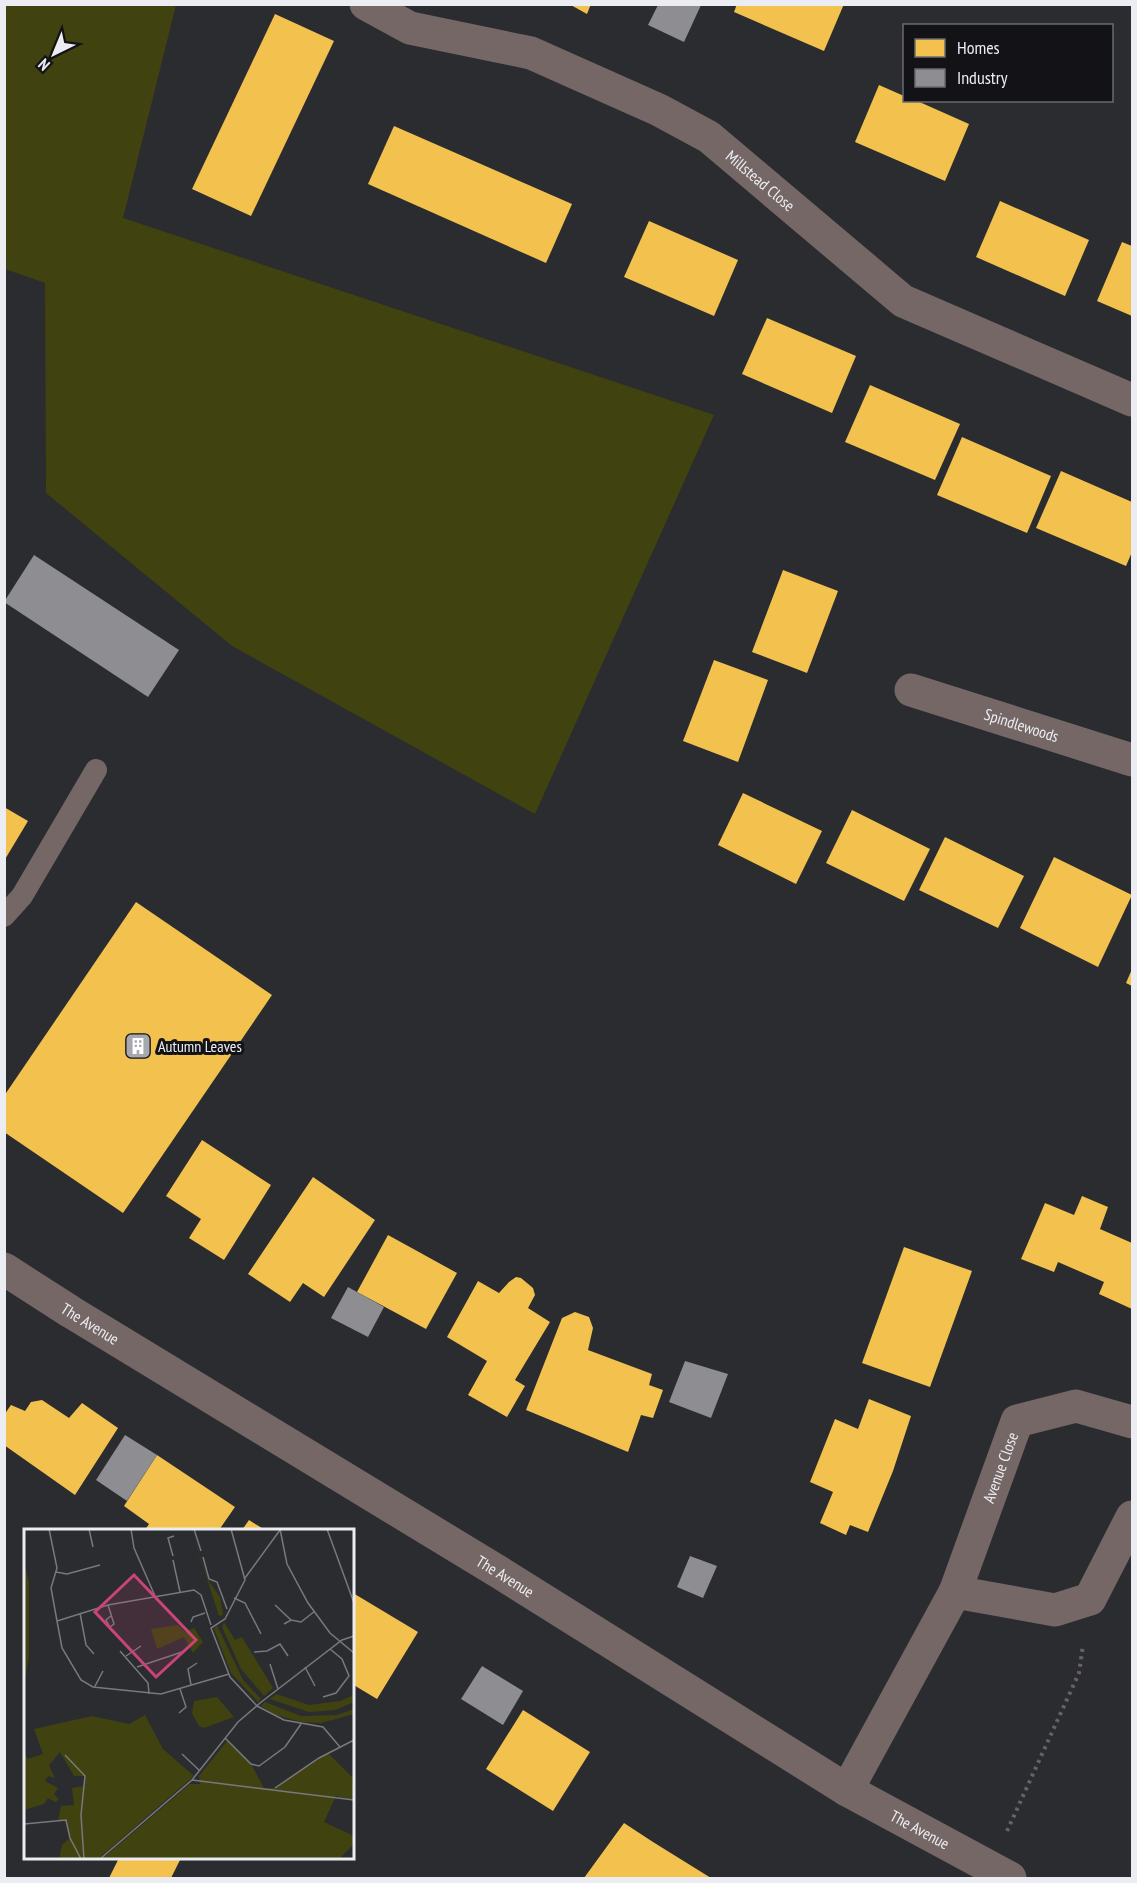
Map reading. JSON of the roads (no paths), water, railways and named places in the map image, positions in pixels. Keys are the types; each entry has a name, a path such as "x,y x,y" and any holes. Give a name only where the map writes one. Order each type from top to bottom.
{"street":[{"name":"Millstead Close","path":"366,4 410,28 531,53 659,110 709,137 903,301 1132,400"},
{"name":"Spindlewoods","path":"911,690 1132,760"},
{"name":"The Avenue","path":"4,1269 643,1661 848,1790 1001,1873"},
{"name":"Avenue Close","path":"848,1790 955,1592 1017,1421 1076,1406 1132,1422"},
{"path":"955,1592 1055,1610 1090,1599 1132,1517"}],"lane":[{"path":"4,916 22,896 96,770"}],"place":[{"name":"Autumn Leaves","path":"138,1046"}]}
